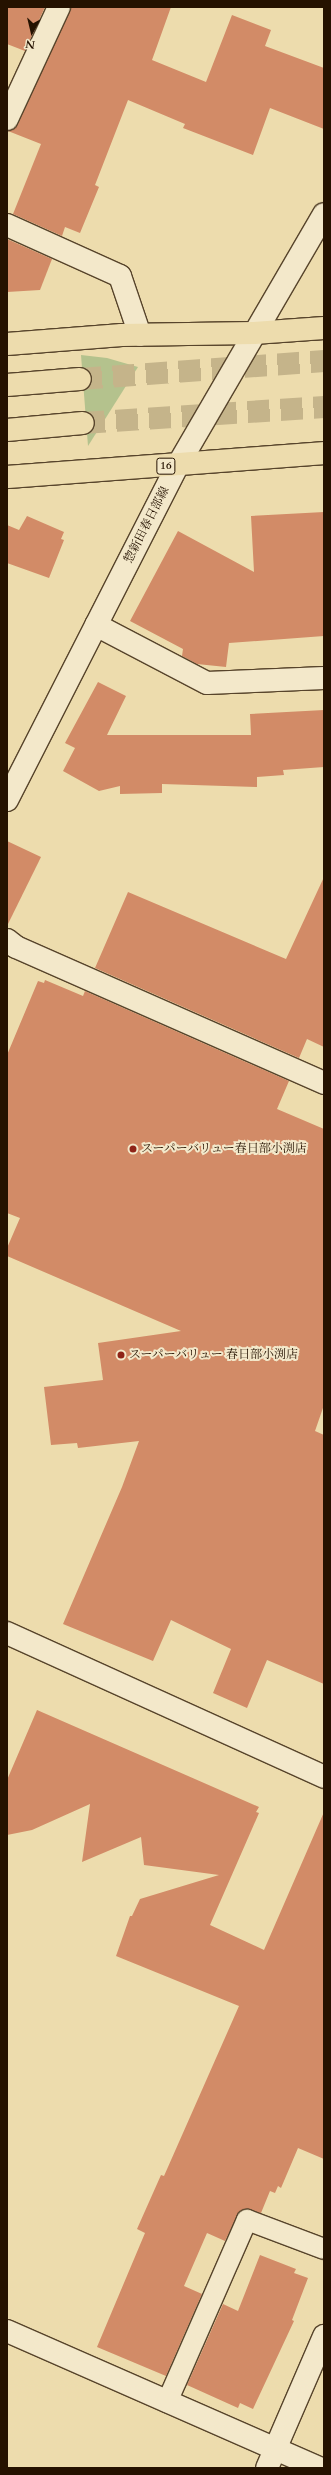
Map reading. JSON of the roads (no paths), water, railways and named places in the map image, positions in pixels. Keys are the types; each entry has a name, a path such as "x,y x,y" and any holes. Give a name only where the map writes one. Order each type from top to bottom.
{"highway":[{"path":"7,344 140,335 254,333 324,328"},
{"path":"7,385 80,379"},
{"path":"7,430 83,423"},
{"name":"16","path":"7,477 324,453"}],"street":[{"path":"7,119 59,7"},
{"name":"惣新田春日部線","path":"7,800 178,465 324,214"},
{"path":"7,225 120,276 140,335"},
{"path":"96,625 207,683 324,678"},
{"path":"7,940 16,947 324,1082"},
{"path":"7,1633 324,1777"},
{"path":"7,2331 167,2402 271,2459 319,2468"},
{"path":"271,2459 324,2336"}],"lane":[{"path":"167,2402 247,2220 324,2250"}],"tunnel":[{"path":"80,379 324,361"},
{"path":"83,423 324,407"}],"place":[{"name":"スーパーバリュー春日部小渕店","path":"133,1149"},
{"name":"スーパーバリュー 春日部小渕店","path":"121,1355"}]}
